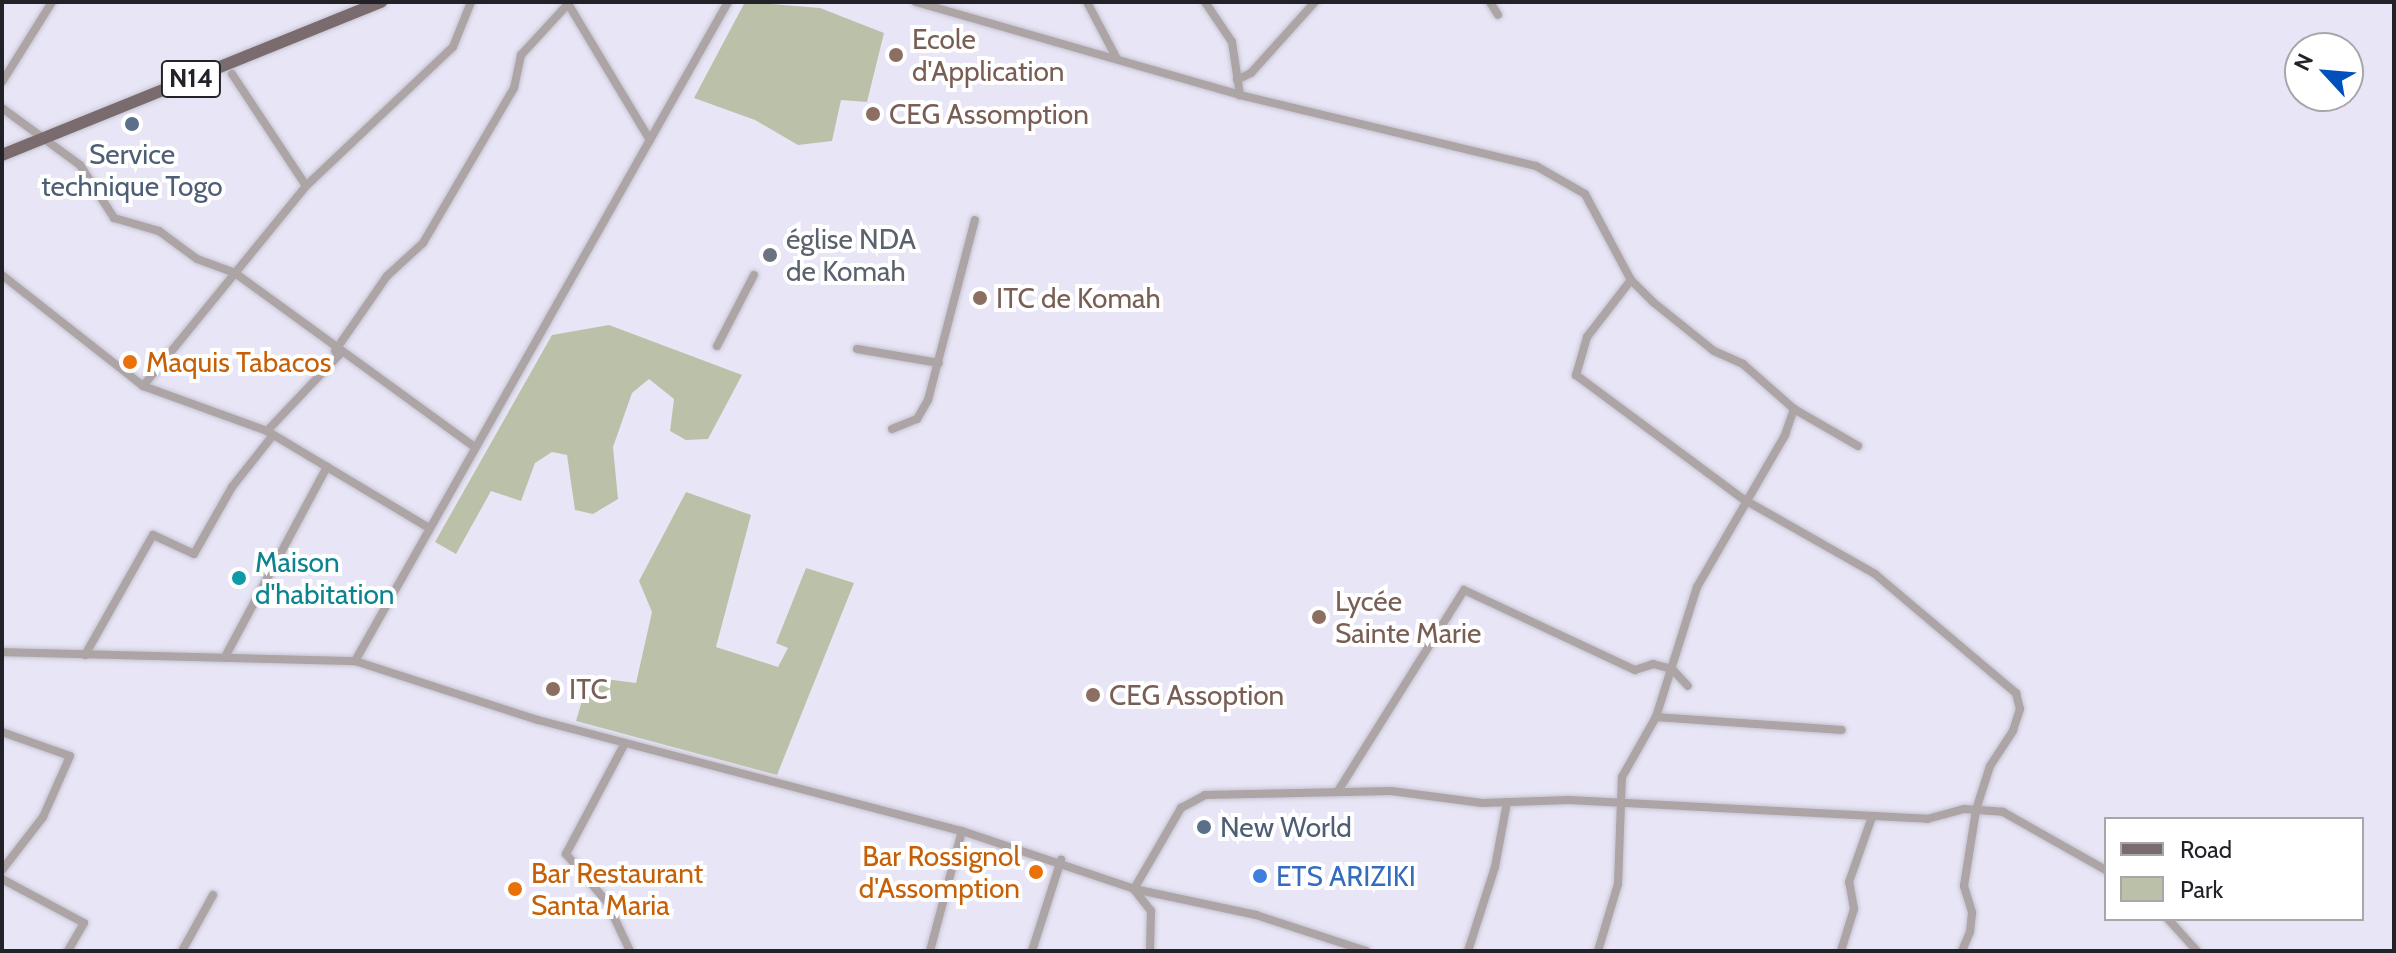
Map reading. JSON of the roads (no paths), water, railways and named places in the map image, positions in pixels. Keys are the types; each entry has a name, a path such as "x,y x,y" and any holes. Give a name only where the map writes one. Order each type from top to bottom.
{"main road":[{"name":"N14","path":"2,155 381,2"}],"street":[{"path":"2,82 52,2"},
{"path":"143,386 306,186 453,47 471,2"},
{"path":"355,661 426,526 728,2"},
{"path":"916,2 1240,95 1536,166 1585,194 1631,280 1794,409 1858,446"},
{"path":"1087,2 1117,59"},
{"path":"1205,2 1232,42 1240,95"},
{"path":"1237,80 1273,51 1315,2"},
{"path":"1490,2 1498,15"},
{"path":"85,655 153,535 194,554 232,487 270,433 337,352 387,276 423,243 514,88 521,55 568,3 650,140"},
{"path":"232,74 306,186"},
{"path":"2,108 39,141 80,165 114,218 159,231 197,259 235,273 337,352 473,446"},
{"path":"892,429 917,419 939,363 975,220"},
{"path":"2,275 143,386 270,433 426,526"},
{"path":"717,346 754,275"},
{"path":"1631,280 1587,337 1576,375 1743,499 1875,574 2016,693 2020,709 1976,810 1964,886 1972,913 1970,932 1962,951"},
{"path":"857,349 939,363"},
{"path":"1598,951 1618,884 1617,806 1622,777 1656,717 1697,587 1743,499 1785,435 1794,409"},
{"path":"225,657 327,467"},
{"path":"1338,791 1464,590 1635,670 1653,664 1672,669 1688,686"},
{"path":"2,652 355,661 625,743 962,831 1061,860 1134,889 1366,951"},
{"path":"1656,717 1842,730"},
{"path":"2,732 70,756 43,817 2,870"},
{"path":"625,743 566,854 607,902 630,951"},
{"path":"1134,889 1189,802 1205,795 1338,791 1507,802 1569,800 1617,806 1927,819 1976,810 2003,812 2104,869"},
{"path":"1466,951 1476,926 1507,802"},
{"path":"1841,951 1854,909 1849,882 1872,817"},
{"path":"930,951 962,831"},
{"path":"1032,951 1061,860"},
{"path":"2,879 84,923 68,951"},
{"path":"1134,889 1151,911 1151,949"},
{"path":"182,951 213,895"},
{"path":"2170,921 2197,951"}],"place":[{"name":"Ecole d'Application","path":"896,55"},
{"name":"CEG Assomption","path":"873,114"},
{"name":"Service technique Togo","path":"132,124"},
{"name":"église NDA de Komah","path":"770,255"},
{"name":"ITC de Komah","path":"980,298"},
{"name":"Maquis Tabacos","path":"130,362"},
{"name":"Maison d'habitation","path":"239,578"},
{"name":"Lycée Sainte Marie","path":"1319,617"},
{"name":"ITC","path":"553,689"},
{"name":"CEG Assoption","path":"1093,695"},
{"name":"New World","path":"1204,827"},
{"name":"Bar Rossignol d'Assomption","path":"1036,872"},
{"name":"ETS ARIZIKI","path":"1260,876"},
{"name":"Bar Restaurant Santa Maria","path":"515,889"}]}
